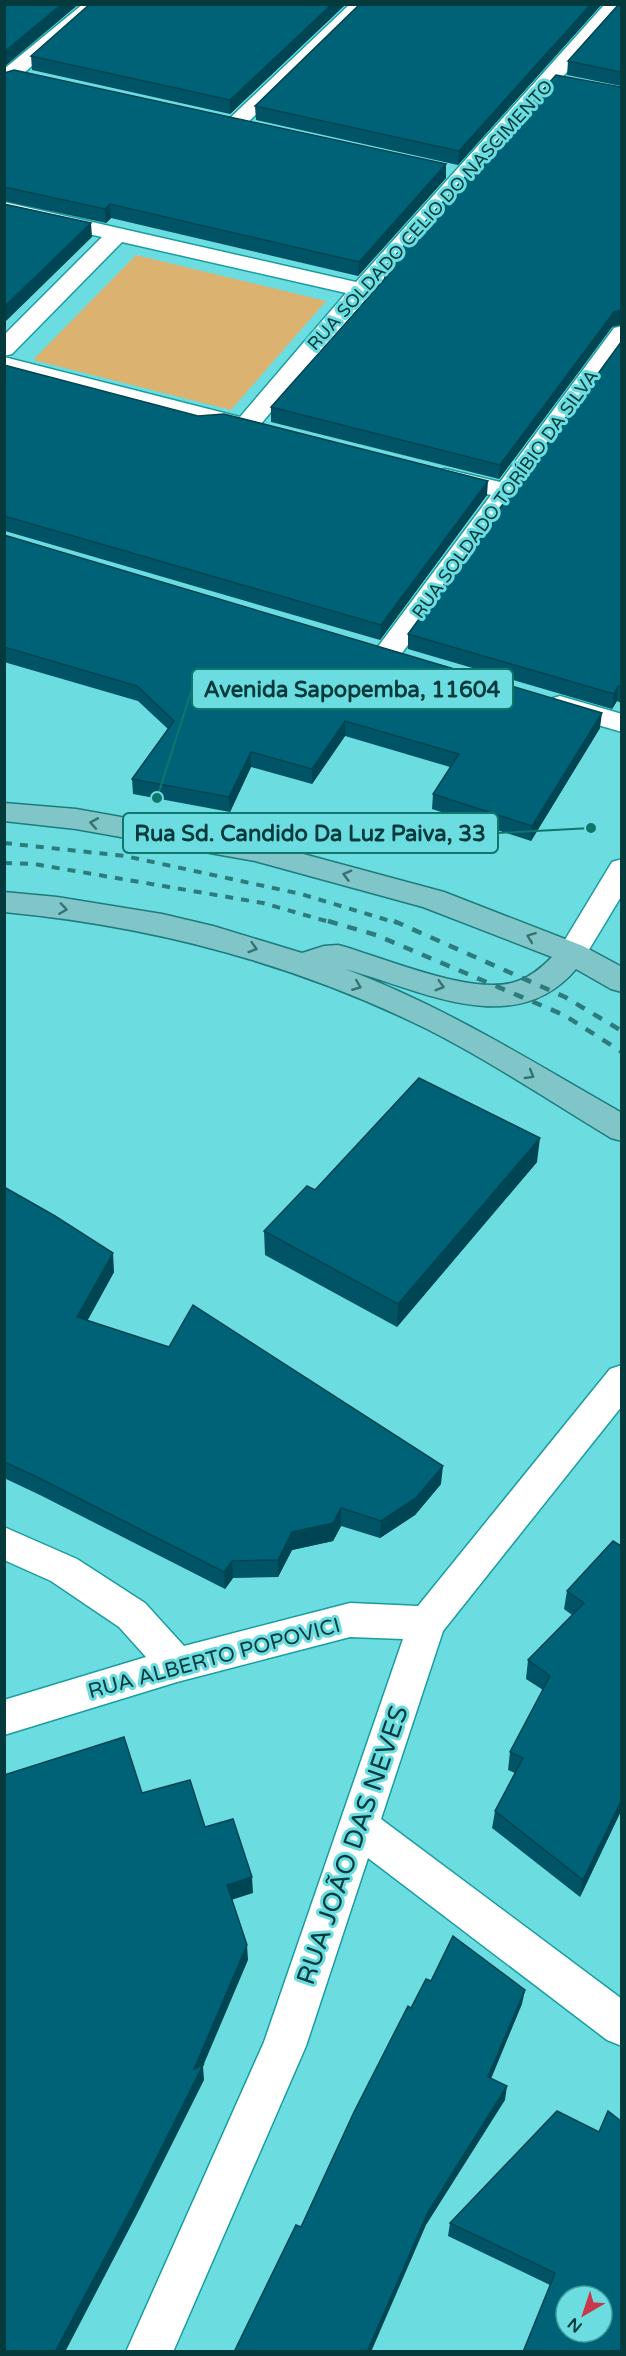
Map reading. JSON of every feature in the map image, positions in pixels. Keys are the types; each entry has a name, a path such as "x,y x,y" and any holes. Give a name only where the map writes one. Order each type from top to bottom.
{"main road":[{"path":"4,812 76,819 255,850 433,899 572,953 621,981"},
{"path":"4,902 153,922 303,964 413,1009 469,1039 621,1129"},
{"path":"303,964 324,957 338,956 458,991 481,996 505,996 528,990 547,980 572,953"}],"street":[{"path":"8,77 95,4"},
{"path":"236,123 362,4"},
{"name":"RUA SOLDADO CELIO DO NASCIMENTO","path":"4,364 257,429 361,290 464,174 560,82 616,4"},
{"path":"8,77 34,79"},
{"path":"214,118 259,128"},
{"path":"441,169 464,174"},
{"path":"4,208 361,290"},
{"path":"4,349 118,233"},
{"name":"RUA SOLDADO TORÍBIO DA SILVA","path":"387,654 621,333"},
{"path":"427,471 507,491"},
{"path":"532,697 621,723"},
{"path":"572,953 621,869"},
{"name":"RUA JOÃO DAS NEVES","path":"148,2352 284,2046 426,1623 621,1380"},
{"path":"4,1543 63,1570 132,1615 177,1665"},
{"name":"RUA ALBERTO POPOVICI","path":"4,1718 177,1665 350,1620 426,1623"},
{"path":"359,1827 621,2025"}],"shaded area":[{"path":"136,255 326,301 231,410 33,360"}],"building":[{"path":"4,4 62,4 4,52"},
{"path":"90,4 332,4 230,100 31,56"},
{"path":"360,4 591,4 459,151 255,106"},
{"path":"621,4 621,72 568,61"},
{"path":"14,70 446,164 359,262 110,204 105,209 4,187 4,73"},
{"path":"556,75 621,87 621,310 614,312 500,465 271,407 393,270 384,268"},
{"path":"4,204 91,223 4,307"},
{"path":"621,342 621,687 618,686 614,694 408,634"},
{"path":"4,365 198,416 224,414 488,481 381,625 4,516"},
{"path":"4,535 602,713 532,826 433,794 459,754 345,721 312,769 251,752 229,797 132,779 174,721 137,686 4,647"},
{"path":"419,1078 540,1138 398,1304 264,1231 307,1186 315,1190"},
{"path":"4,1187 113,1253 77,1317 169,1347 193,1305 443,1466 416,1498 381,1521 341,1508 333,1523 292,1532 278,1560 232,1561 224,1572 4,1462"},
{"path":"613,1541 621,1546 621,1801 583,1880 495,1811 523,1758 510,1752 550,1676 528,1660 584,1603 567,1591"},
{"path":"124,1737 142,1793 190,1780 205,1827 233,1819 252,1877 227,1885 247,1945 194,2069 203,2065 135,2201 55,2352 4,2352 4,1775"},
{"path":"453,1936 525,1990 488,2077 507,2086 428,2212 367,2352 234,2352 296,2225 301,2227 354,2112 408,2006 411,2008 426,1979 431,1981"},
{"path":"557,2111 599,2132 608,2111 621,2121 621,2352 523,2352 555,2273 450,2223"}],"railway":[{"path":"4,843 125,856 301,894 397,923"},
{"path":"4,863 34,864 263,903 333,923"},
{"path":"328,921 376,935 564,1015 622,1052"},
{"path":"394,921 565,997 622,1031"}],"place":[{"name":"Avenida Sapopemba, 11604","path":"157,798"},
{"name":"Rua Sd. Candido Da Luz Paiva, 33","path":"591,828"}]}
